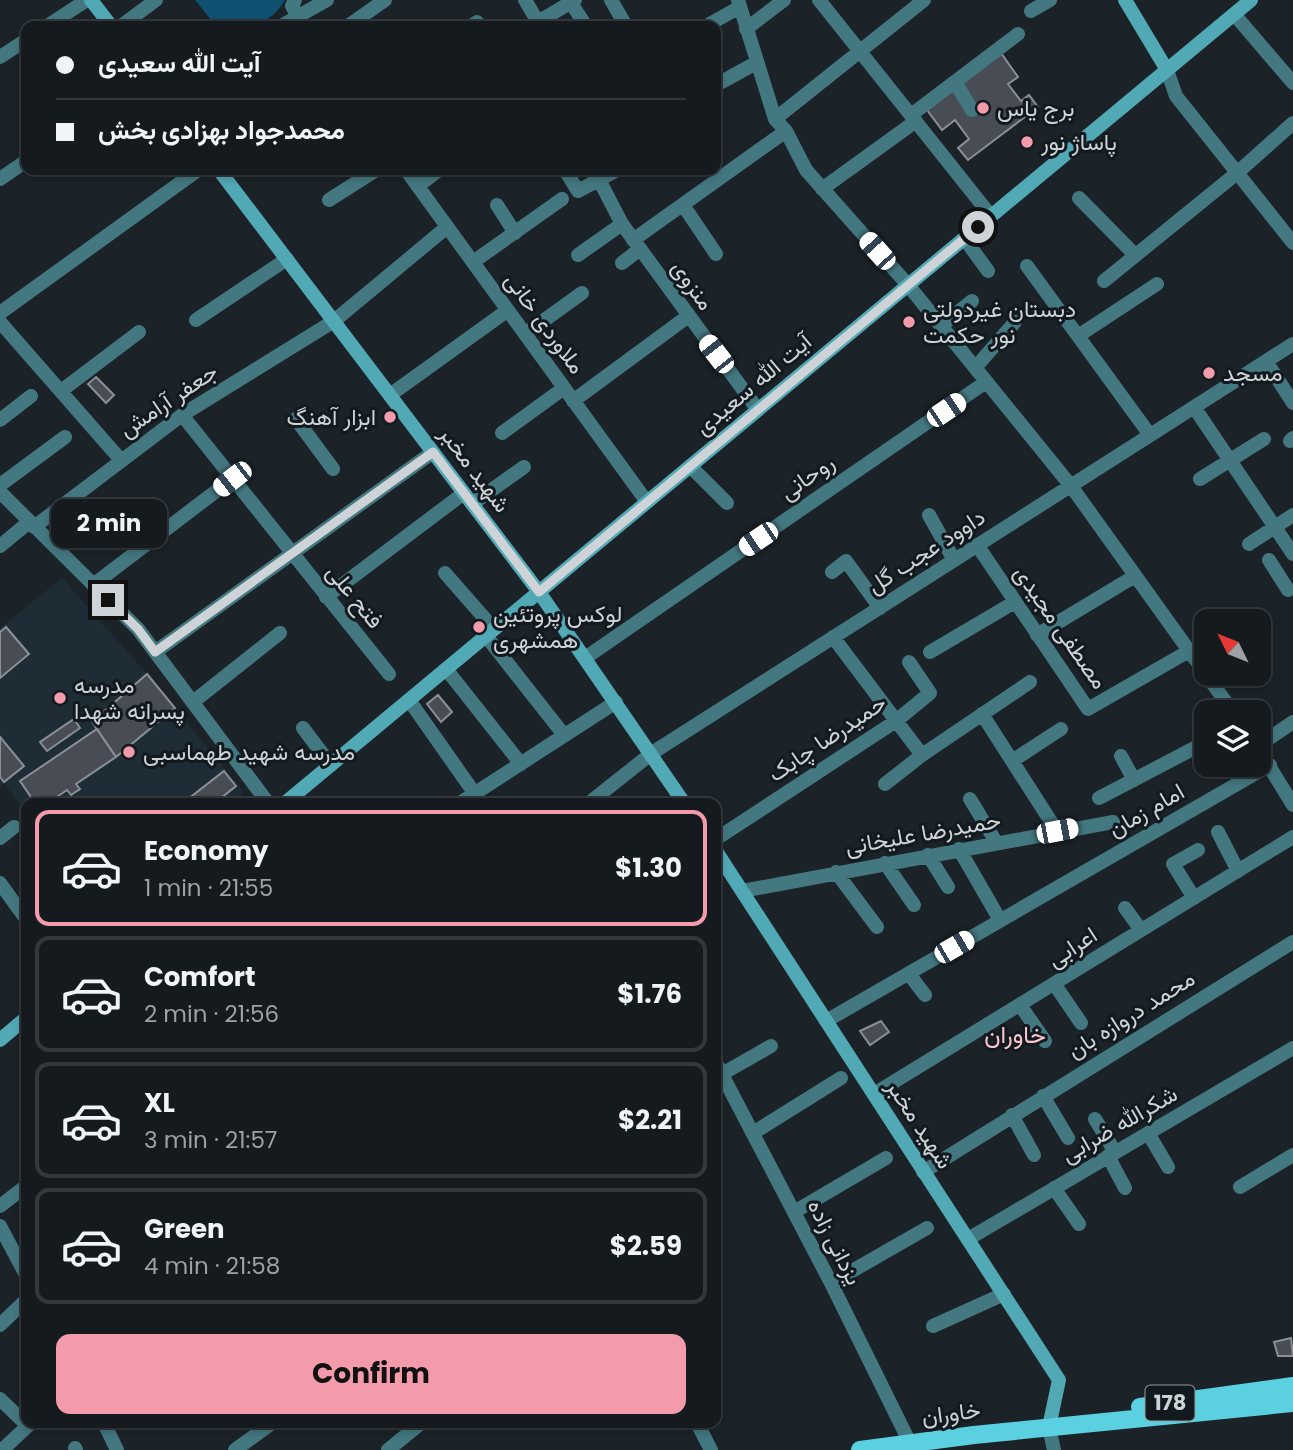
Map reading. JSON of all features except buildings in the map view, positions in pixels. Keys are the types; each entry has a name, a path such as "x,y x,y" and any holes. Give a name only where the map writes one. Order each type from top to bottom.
{"main road":[{"path":"89,0 107,21"},
{"path":"1125,0 1167,70"},
{"name":"آیت الله سعیدی","path":"291,798 1251,0"},
{"name":"شهید مخبر","path":"223,175 539,592 681,798"},
{"name":"شهید مخبر","path":"721,859 1059,1380 1049,1427"},
{"path":"0,1040 21,1022"},
{"name":"خاوران","path":"1049,1427 1086,1414 1293,1386"},
{"name":"خاوران","path":"860,1450 1049,1427 1293,1403"}],"street":[{"path":"55,21 89,0"},
{"path":"128,21 155,0"},
{"path":"295,0 292,6 299,21 327,0"},
{"path":"355,21 385,0"},
{"path":"525,0 533,21"},
{"path":"611,0 622,21"},
{"path":"746,29 783,0"},
{"path":"820,0 991,216"},
{"path":"775,119 924,0"},
{"path":"1031,11 1050,0"},
{"path":"539,21 573,1 583,21"},
{"path":"713,21 739,3 775,119 786,131 806,170 908,285 1071,486 1224,700"},
{"path":"1234,14 1293,83"},
{"path":"822,189 1018,34"},
{"path":"0,57 21,43"},
{"path":"721,82 756,63"},
{"path":"1167,70 1176,96 1291,237"},
{"path":"955,82 972,110"},
{"path":"1104,281 1237,173 1293,123"},
{"path":"622,263 636,245 683,205 786,131"},
{"path":"0,179 21,164"},
{"path":"0,313 191,175"},
{"path":"329,200 368,175"},
{"name":"ملاوردی خانی","path":"410,175 647,502"},
{"path":"418,186 432,175"},
{"path":"568,175 578,191 596,175"},
{"name":"منزوی","path":"596,175 636,245 758,410"},
{"path":"1079,198 1135,255"},
{"path":"473,262 562,199"},
{"path":"497,205 515,233"},
{"path":"683,205 716,254"},
{"path":"578,255 622,224"},
{"name":"جعفر آرامش","path":"0,546 182,415 334,321 447,227"},
{"path":"964,238 988,271"},
{"path":"196,320 287,259"},
{"path":"1027,266 1150,435"},
{"path":"1078,336 1157,284"},
{"path":"525,334 582,293"},
{"path":"941,326 972,300"},
{"path":"390,395 508,310"},
{"path":"573,401 687,317"},
{"path":"0,322 120,460"},
{"path":"975,368 1014,322"},
{"path":"61,391 139,332"},
{"name":"داوود عجب گل","path":"595,798 652,753 1293,344"},
{"path":"1266,361 1293,403"},
{"name":"روحانی","path":"585,657 986,382"},
{"path":"502,433 564,388"},
{"path":"0,419 31,396"},
{"path":"1194,407 1293,554"},
{"name":"فتح علی","path":"182,415 389,674"},
{"path":"296,419 333,469"},
{"path":"0,485 65,437"},
{"path":"1200,479 1264,439"},
{"path":"155,652 433,452"},
{"path":"690,466 727,503"},
{"path":"326,597 468,498 524,467"},
{"path":"93,585 232,479"},
{"path":"0,492 138,629 264,798"},
{"path":"929,515 954,560"},
{"path":"1250,544 1293,515"},
{"name":"مصطفی مجیدی","path":"977,545 1088,709 1189,651"},
{"path":"1269,560 1290,588 1274,599"},
{"path":"832,572 846,561 880,608"},
{"path":"445,573 565,735"},
{"path":"1037,635 1135,576"},
{"path":"930,652 1015,602"},
{"path":"193,702 280,633"},
{"path":"833,637 922,755"},
{"name":"حمیدرضا چابک","path":"721,836 896,720 930,693 909,662"},
{"path":"446,669 521,764"},
{"path":"885,784 922,755 1030,682"},
{"path":"409,700 475,793"},
{"path":"468,798 616,702"},
{"path":"982,714 1057,831"},
{"path":"1271,738 1293,722"},
{"path":"303,728 331,765"},
{"path":"1012,761 1061,729"},
{"path":"1099,798 1194,748"},
{"path":"1121,756 1134,780"},
{"path":"1271,767 1293,805"},
{"name":"امام زمان","path":"826,1021 1249,777"},
{"path":"970,799 996,842"},
{"name":"حمیدرضا علیخانی","path":"742,891 1113,822"},
{"path":"0,838 14,827"},
{"path":"1218,832 1238,870"},
{"name":"اعرابی","path":"874,1094 1293,837"},
{"path":"959,849 1000,920"},
{"path":"1194,898 1173,864 1198,850"},
{"path":"928,855 948,887"},
{"path":"885,863 914,905"},
{"path":"836,872 877,927"},
{"path":"0,883 21,906"},
{"path":"1125,908 1141,930"},
{"name":"محمد دروازه بان","path":"923,1172 1293,942"},
{"path":"908,974 925,995"},
{"path":"1055,985 1081,1023"},
{"path":"1020,1006 1045,1041"},
{"path":"721,1067 771,1046"},
{"name":"شکرالله ضرابی","path":"968,1239 1293,1048"},
{"name":"یزدانی زاده","path":"721,1072 831,1283 910,1443"},
{"path":"752,1133 841,1077"},
{"path":"1042,1096 1068,1138"},
{"path":"1012,1115 1034,1155"},
{"path":"1095,1118 1125,1188"},
{"path":"1148,1133 1168,1167"},
{"path":"1240,1187 1293,1155"},
{"path":"794,1212 886,1158"},
{"path":"1054,1188 1079,1224"},
{"path":"0,1206 21,1190"},
{"path":"0,1226 21,1266"},
{"path":"831,1283 927,1228"},
{"path":"933,1326 1004,1294"},
{"path":"0,1325 21,1305"},
{"path":"0,1399 21,1417"},
{"path":"1049,1427 1054,1450"},
{"path":"2,1450 25,1428"},
{"path":"106,1428 117,1450"},
{"path":"235,1450 265,1428"},
{"path":"391,1449 415,1428"},
{"path":"700,1428 711,1450"}],"shaded area":[{"path":"195,0 285,0 264,21 212,21"},
{"path":"62,578 147,674 243,791 240,798 21,798 21,806 4,783 0,786 0,628"}],"place":[{"name":"برج یاس","path":"983,108"},
{"name":"پاساژ نور","path":"1027,142"},
{"name":"دبستان غیردولتی نور حکمت","path":"909,322"},
{"name":"مسجد","path":"1209,373"},
{"name":"ابزار آهنگ","path":"390,417"},
{"name":"لوکس پروتئین همشهری","path":"479,627"},
{"name":"مدرسه پسرانه شهدا","path":"60,698"},
{"name":"مدرسه شهید طهماسبی","path":"129,752"}],"district":[{"name":"خاوران","path":"1015,1035"}],"route":[{"path":"108,600 138,629 155,652 433,452 539,592 978,227"}]}
